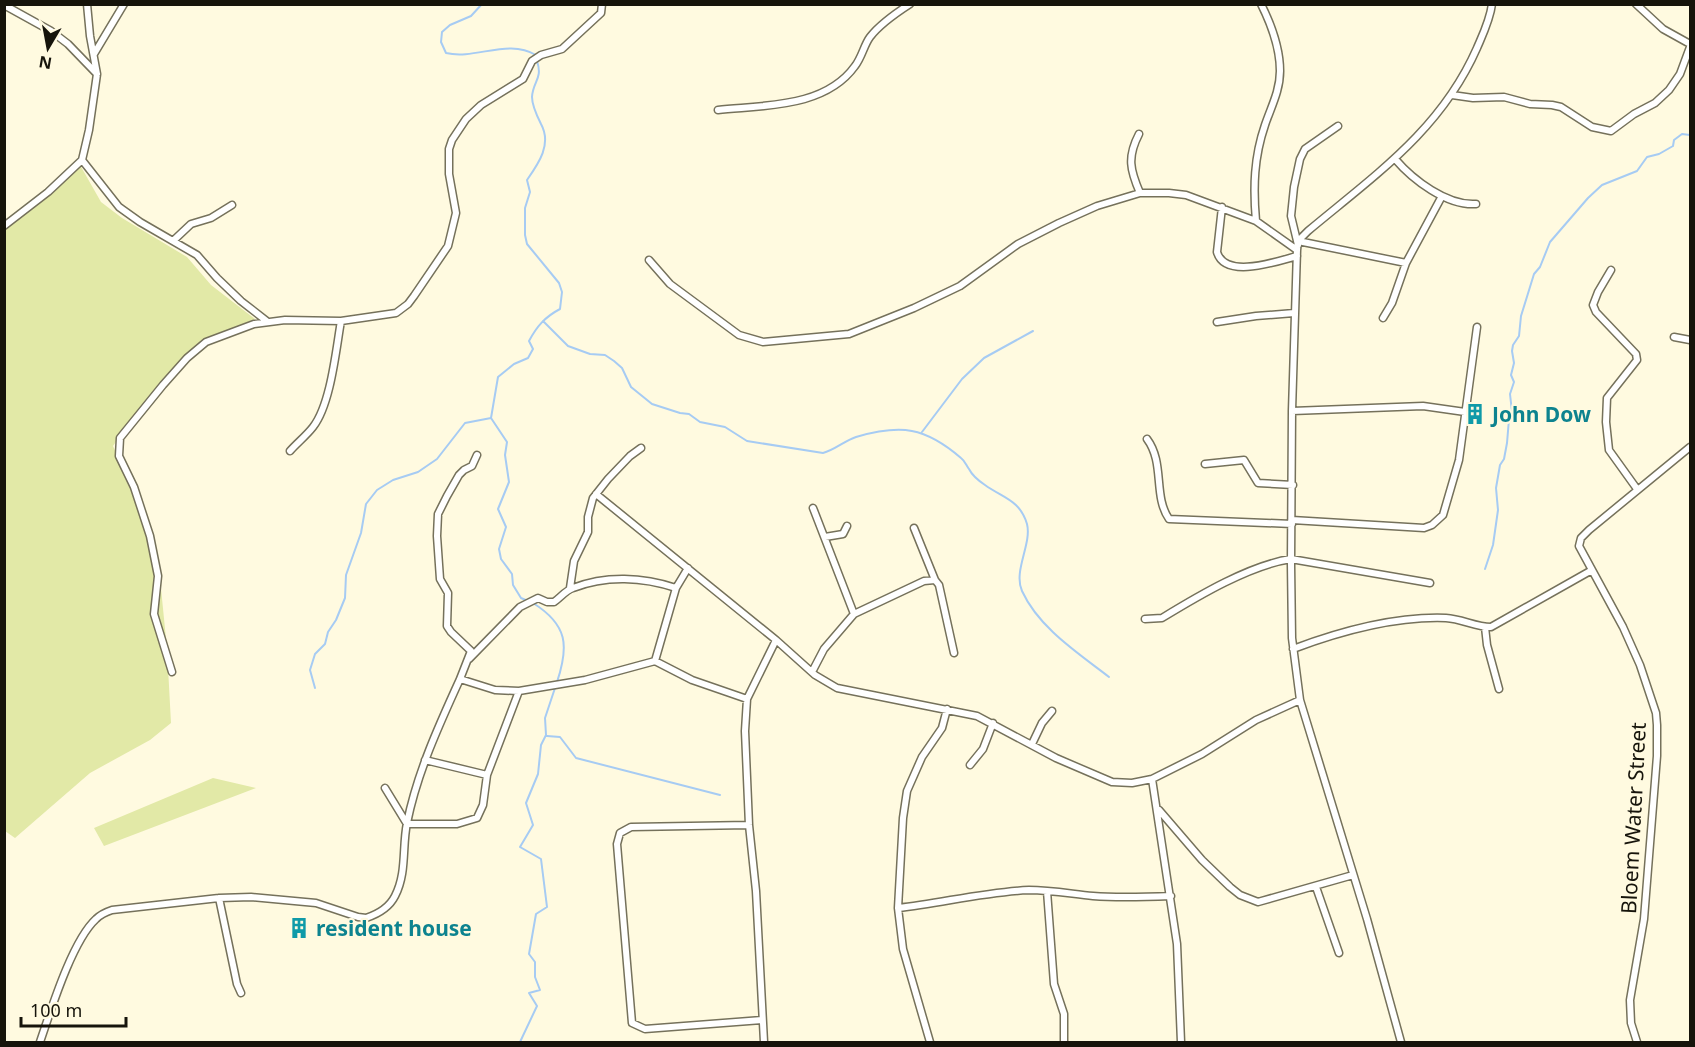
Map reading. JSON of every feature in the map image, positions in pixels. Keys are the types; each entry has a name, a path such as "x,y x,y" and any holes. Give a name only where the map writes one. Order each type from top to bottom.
{"street":[{"path":"4,226 48,192 82,160 97,74 87,4"},
{"path":"93,55 124,4"},
{"path":"172,672 154,614 158,576 150,536 134,487 118,456 119,442 123,433 163,385 197,349 207,342 237,329 268,322 341,321 396,313 408,304 452,237 456,213 449,174 449,149 452,140 466,119 481,105 523,79 532,61 541,55 562,49 601,13 602,4"},
{"path":"718,110 789,102 828,90 851,72 865,50 869,38 910,4"},
{"path":"1256,221 1253,192 1256,162 1265,124 1275,101 1280,70 1278,53 1261,4"},
{"path":"1222,207 1217,252 1225,262 1243,268 1298,248 1424,132 1452,95 1477,48 1492,4"},
{"path":"1452,95 1473,98 1504,97 1530,105 1552,105 1568,111 1592,128 1611,131 1654,103 1669,90 1680,74 1690,46 1663,29 1636,4"},
{"path":"4,5 51,31 68,44 97,74"},
{"path":"1338,126 1305,148 1300,159 1294,187 1291,216 1298,248 1292,411 1293,649 1300,700 1401,1042"},
{"path":"1139,134 1130,155 1134,180 1140,193"},
{"path":"1395,159 1407,172 1442,196 1476,204"},
{"path":"82,160 119,207 197,255 241,301 268,322"},
{"path":"649,260 669,284 724,325 745,338 764,342 842,336 914,308 960,286 1018,244 1059,223 1097,206 1140,193 1186,195 1222,207 1256,221 1298,248 1406,263"},
{"path":"1383,318 1392,303 1406,263 1442,196"},
{"path":"174,240 191,224 212,218 232,205"},
{"path":"1611,270 1593,305 1596,312 1635,354 1637,360 1607,398 1607,446 1637,489"},
{"path":"1217,322 1294,313"},
{"path":"290,451 314,426 320,413 333,369 341,321"},
{"path":"1147,439 1156,459 1163,506 1169,519 1424,528 1432,525 1443,515 1447,504 1463,442 1477,327"},
{"path":"1674,337 1690,340"},
{"path":"1292,411 1423,406 1465,412"},
{"name":"Bloem Water Street","path":"1637,1042 1631,1023 1630,1000 1644,919 1657,756 1656,713 1640,665 1580,550 1581,538 1690,447"},
{"path":"570,588 574,561 588,532 588,517 596,494 630,456 641,448"},
{"path":"40,1042 74,953 86,930 97,917 112,910 219,898 251,897 304,901 366,918 386,908 395,897 403,867 407,824 425,760 471,653 470,647 447,626 448,598 446,588 440,579 437,524 442,505 454,482 464,470 472,466 477,455"},
{"path":"1205,464 1244,460 1258,483 1293,485"},
{"path":"596,494 776,640 812,672 837,688 977,716 1056,758 1112,782 1132,783 1152,779 1202,754 1256,720 1300,700"},
{"path":"813,508 854,614"},
{"path":"825,537 843,534 847,526"},
{"path":"914,528 934,580 939,585 954,653"},
{"path":"1145,619 1162,618 1252,570 1277,561 1291,559 1430,583"},
{"path":"655,661 676,588 688,568"},
{"path":"1293,649 1330,635 1389,622 1448,618 1485,627 1495,626 1592,570"},
{"path":"469,659 520,607 537,598 554,602 570,588 601,581 627,579 651,581 676,588"},
{"path":"812,672 824,649 854,614 924,581 934,580"},
{"path":"1485,627 1487,645 1499,689"},
{"path":"764,1042 744,732 747,699 776,640"},
{"path":"460,679 495,690 519,692 585,680 655,661 692,680 747,699"},
{"path":"407,824 457,824 477,818 483,805 487,775 519,692"},
{"path":"930,1042 903,949 898,908 903,818 907,791 922,757 942,728 947,709"},
{"path":"1032,744 1042,723 1052,711"},
{"path":"970,765 983,749 993,723"},
{"path":"425,760 487,775"},
{"path":"1152,779 1171,896 1179,971 1181,1042"},
{"path":"385,788 407,824"},
{"path":"1158,809 1202,860 1240,895 1258,902 1353,875"},
{"path":"749,825 631,827 625,830 618,839 618,856 632,1023 645,1029 762,1020"},
{"path":"1316,887 1339,954"},
{"path":"898,908 944,903 1002,892 1047,891 1094,896 1171,896"},
{"path":"1047,891 1054,984 1064,1014 1064,1042"},
{"path":"219,898 237,984 241,993"}],"green space":[{"path":"80,165 101,202 122,218 187,257 211,285 255,319 204,340 134,416 113,446 131,485 159,568 171,723 150,740 90,773 15,838 5,831 5,224"},
{"path":"213,778 256,788 104,846 94,828"}],"waterway":[{"path":"482,4 471,16 450,25 442,32 441,42 446,53 469,54 514,48 536,55"},
{"path":"315,688 310,670 315,654 325,644 328,632 345,598 346,575 361,533 366,504 377,490 393,480 418,472 437,459 465,423 491,418 498,377 514,364 528,358 533,349 529,341 535,331 542,322 560,309 562,292 559,283 527,244 525,235 525,208 530,192 527,180 540,160 545,146 544,131 532,100 539,72 537,61"},
{"path":"1485,569 1493,545 1498,510 1496,488 1500,465 1504,459 1512,412 1510,394 1514,382 1511,375 1514,363 1512,351 1519,336 1521,316 1534,274 1540,267 1550,242 1602,185 1637,171 1647,157 1659,154 1673,146 1674,140 1682,134 1690,135"},
{"path":"543,321 568,346 590,354 605,355 614,361 622,368 631,387 652,404 689,414 700,422 725,427 747,441 823,453 856,437 886,430 912,431 936,440 962,459 978,480 1010,500 1020,510 1028,532 1020,575 1022,591 1038,617 1049,628 1109,677"},
{"path":"922,432 962,379 984,358 1033,331"},
{"path":"491,418 507,442 505,455 509,482 498,509 506,527 499,549 501,559 512,574 513,585 521,598 528,601"},
{"path":"533,603 553,620 563,637 563,658 557,682"},
{"path":"520,1042 537,1006 529,993 540,990 535,977 535,962 529,954 536,914 547,907 541,859 520,847 533,825 526,803 538,774 541,745 546,735 545,718 555,688"},
{"path":"547,736 560,737 576,758 720,795"}],"place":[{"name":"John Dow","path":"1475,414"},
{"name":"resident house","path":"299,928"}]}
